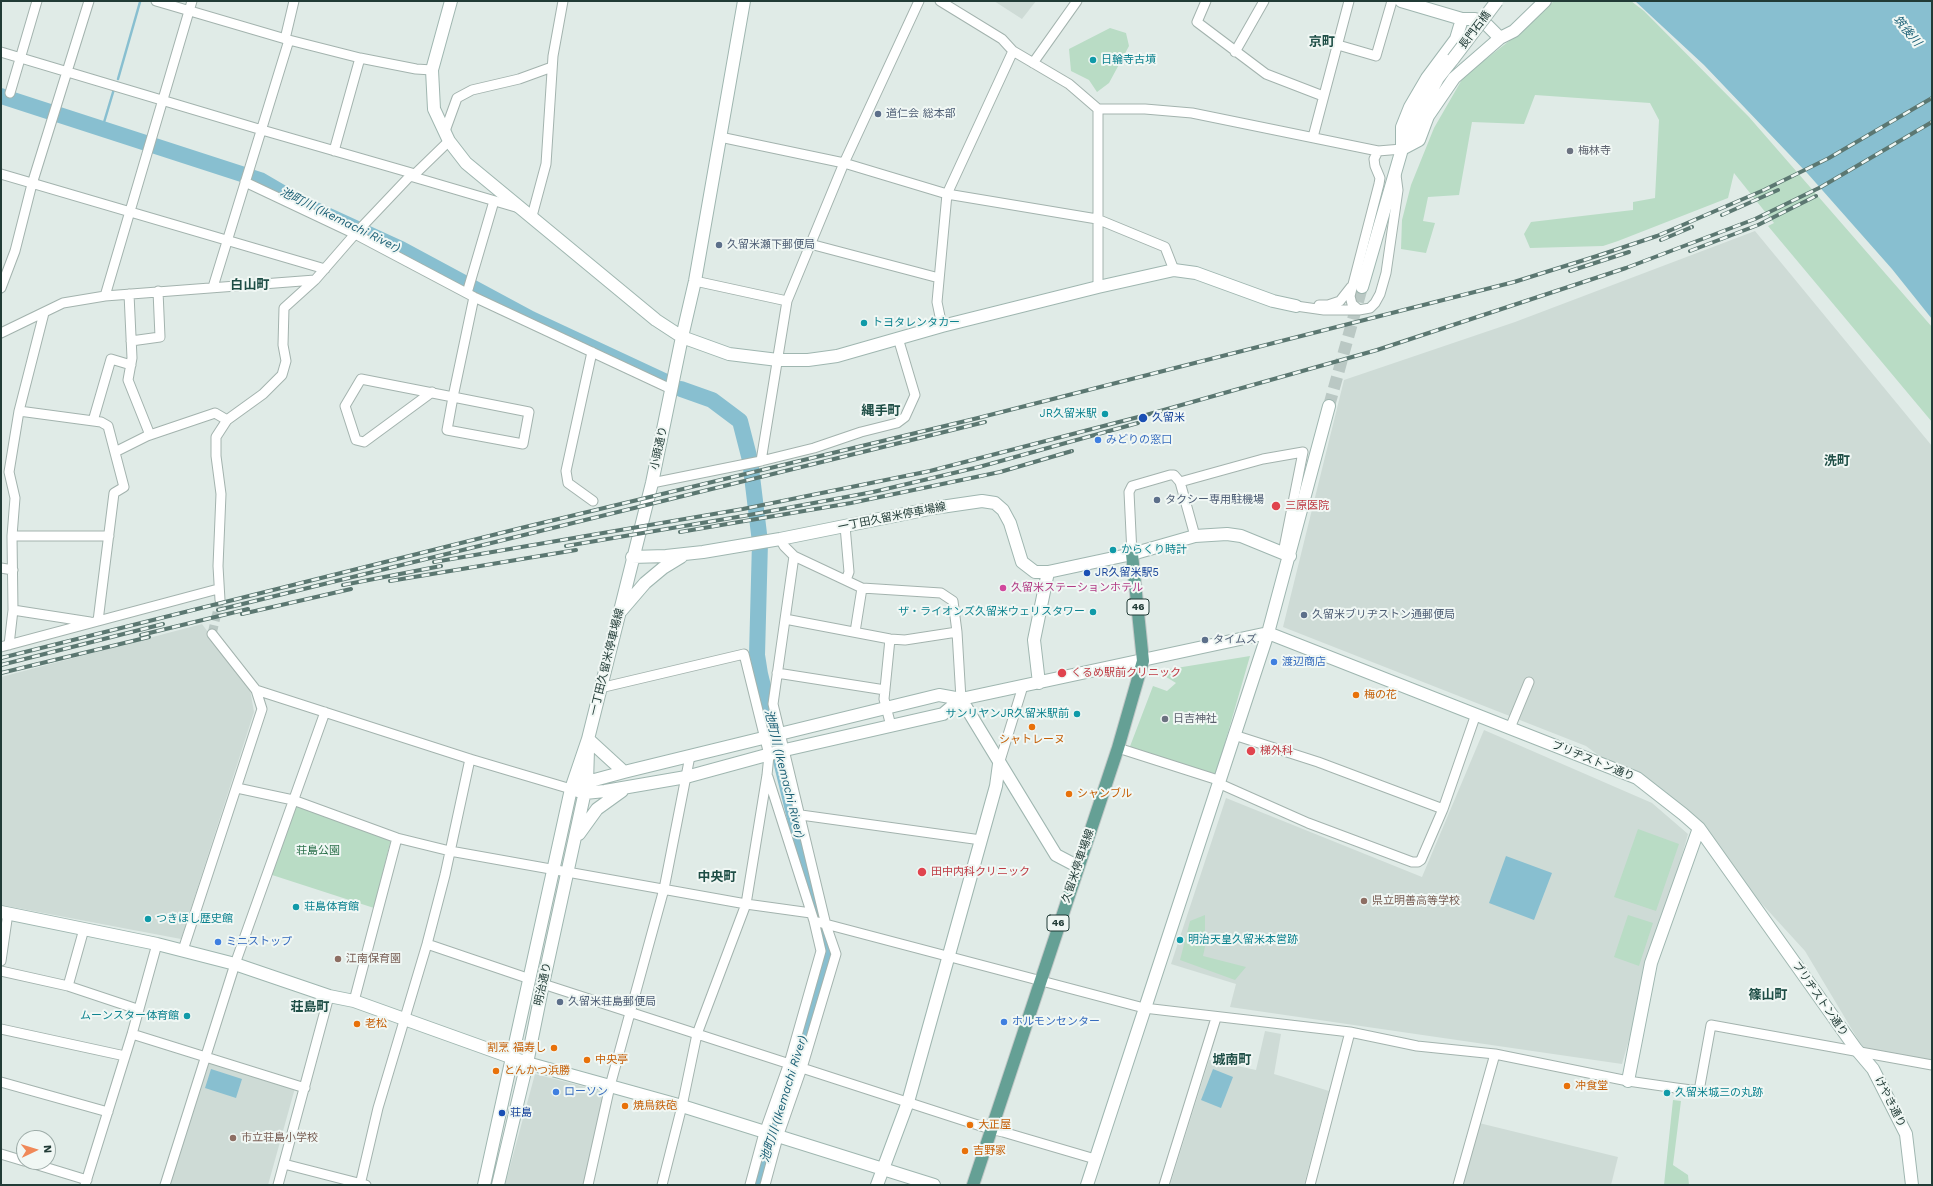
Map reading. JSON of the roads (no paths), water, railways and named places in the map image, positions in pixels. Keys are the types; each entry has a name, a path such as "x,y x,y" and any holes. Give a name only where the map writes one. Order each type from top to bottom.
{"main road":[{"name":"46","path":"1132,554 1143,661"},
{"name":"久留米停車場線","path":"973,1185 1077,866 1118,748 1143,661"}],"street":[{"path":"10,92 37,1"},
{"path":"1,288 15,251 32,184 66,70 89,1"},
{"path":"156,1 287,40 360,58 416,69 432,70"},
{"path":"105,296 192,1"},
{"path":"213,287 262,130 287,40 294,1"},
{"path":"451,1 432,70 434,109 447,136 466,163 656,320 682,337 729,354 778,360 808,360 837,356 942,326 1098,287 1174,270 1201,274 1273,301 1296,306 1324,310 1359,310 1370,308 1380,294 1386,273 1398,190 1396,169"},
{"path":"527,213 546,164 552,67 563,1"},
{"name":"小頭通り","path":"632,557 652,483 695,281 744,1"},
{"path":"761,461 787,301 844,163 919,1"},
{"path":"940,1 1002,39 1013,51 1069,84 1098,109 1145,109 1192,113 1378,151 1402,149 1419,140 1428,116 1454,78 1500,38 1514,31 1545,1"},
{"path":"1033,63 1077,1"},
{"path":"1206,1 1197,22 1266,74 1323,96"},
{"path":"1236,52 1264,1"},
{"path":"1313,137 1349,1"},
{"path":"1338,45 1376,56 1392,1"},
{"path":"1401,1 1462,19 1475,19 1487,25 1500,38"},
{"name":"長門石橋","path":"1402,149 1438,78 1497,1"},
{"path":"1359,310 1352,304 1350,296 1358,284 1396,169 1402,149 1402,127 1410,107 1427,78 1456,39 1462,19"},
{"path":"942,326 937,302 946,194 1013,51"},
{"path":"1,52 66,70 334,151 494,201 527,213"},
{"path":"334,151 360,58"},
{"path":"220,600 218,589 221,494 216,456 216,437 227,420 263,394 282,375 286,361 283,345 284,308 315,280 355,234 447,136 457,98 472,90 519,79 552,67"},
{"path":"1098,109 1098,287"},
{"path":"720,137 844,163 946,194 1097,219 1165,247 1174,270"},
{"path":"1296,306 1328,305 1340,301 1358,284 1380,178 1374,159 1378,151"},
{"path":"1,174 228,242 325,269"},
{"path":"245,182 355,234 470,295 671,389"},
{"path":"432,392 364,442 356,440 345,406 361,379 432,392 453,397 529,412 523,444 447,430 453,397 470,295 494,201"},
{"path":"810,244 939,278"},
{"path":"1,333 63,303 105,296 315,280"},
{"path":"695,281 787,301"},
{"path":"130,341 160,337 158,292"},
{"path":"129,294 130,341 132,358 128,380 150,436"},
{"path":"44,313 19,411 9,472 15,498 12,536 13,610 5,646 218,589"},
{"path":"652,483 761,461 814,448 861,432 897,423 905,417 915,396 898,338"},
{"path":"592,352 566,471 568,483 593,501"},
{"path":"93,421 111,359 131,365"},
{"path":"1087,1185 1268,633 1286,554 1329,406"},
{"path":"19,411 101,422 108,426 124,487 114,493 96,622"},
{"path":"115,452 150,436 215,413 227,420"},
{"path":"1180,482 1263,459 1303,452 1286,554"},
{"path":"1132,554 1128,492 1132,486 1170,475 1174,475 1180,482 1195,536"},
{"name":"一丁田久留米停車場線","path":"571,789 588,739 632,557 686,554 749,544 971,502 995,503 1003,510 1010,523 1022,562 1035,572 1048,572 1132,554 1195,536 1227,534 1242,536 1286,554"},
{"path":"845,526 849,572 846,580"},
{"path":"12,536 109,536"},
{"path":"777,539 794,556 862,588 940,593 952,601 957,632 961,699 999,764 1056,855 1077,866"},
{"path":"618,614 645,583 663,568 686,554"},
{"path":"765,1185 778,1137 802,1068 836,954 826,925 786,750 773,704 794,556"},
{"path":"1,568 13,570"},
{"path":"1039,683 1034,640 1048,572"},
{"path":"855,632 862,588"},
{"path":"13,610 96,622"},
{"path":"785,619 906,640 957,632"},
{"path":"586,788 624,772 939,694 961,699 1268,633"},
{"name":"ブリヂストン通り","path":"1268,633 1637,778 1699,828 1856,1049"},
{"path":"183,950 262,709 256,690 212,634"},
{"path":"890,638 885,690 886,708 891,726"},
{"path":"600,688 744,654 769,755 746,904 697,1034 682,1106 662,1185"},
{"path":"777,673 885,690"},
{"path":"1510,728 1529,682"},
{"path":"877,1185 908,1102 947,956 996,786 999,764 1023,686"},
{"path":"256,690 470,759 571,789 628,787 686,776 786,750 943,714 961,699"},
{"path":"165,1185 235,964 325,712"},
{"path":"1118,748 1218,782 1308,823 1412,862 1421,860 1443,809 1476,714"},
{"path":"1234,735 1318,762 1443,809"},
{"path":"588,739 624,772"},
{"name":"一丁田久留米停車場線","path":"586,788 588,739"},
{"path":"588,1185 610,1086 629,1012 664,889 690,756"},
{"path":"284,1164 362,1185 378,1108 427,944 450,851 470,759"},
{"path":"750,1185 764,1133 788,1064 821,951 813,917 767,775"},
{"path":"574,843 597,809 608,799 628,787"},
{"path":"237,788 293,800 397,838 450,851 813,917 826,925 947,956 1039,982 1144,1008 1216,1018 1350,1032 1417,1046 1495,1054 1628,1081 1699,1090 1711,1024 1856,1049 1932,1065"},
{"name":"明治通り","path":"498,1185 527,1063 586,788"},
{"name":"明治通り","path":"484,1185 571,789"},
{"path":"801,814 981,840"},
{"path":"1628,1081 1651,963 1699,828"},
{"path":"354,1001 397,838"},
{"path":"1,961 5,912 183,950 235,964 329,996 354,1001 527,1063 682,1106 764,1133 934,1185"},
{"path":"68,986 84,929"},
{"path":"51,1170 86,1182 132,1034 137,1008 157,944"},
{"path":"427,944 530,979"},
{"path":"1,970 68,986 137,1008"},
{"path":"543,984 990,1129 1095,1159"},
{"path":"278,1185 329,996"},
{"path":"1164,1185 1216,1018"},
{"path":"1,1028 125,1056"},
{"path":"1310,1185 1350,1032"},
{"path":"132,1034 305,1088"},
{"name":"けやき通り","path":"1856,1049 1873,1069 1906,1134 1912,1185"},
{"path":"1458,1185 1495,1054"},
{"path":"1,1082 108,1112"},
{"path":"1,1154 16,1159"}],"water":[{"name":"筑後川","path":"1635,1 1932,1 1932,319 1892,269 1808,174 1704,65"},
{"path":"1506,856 1552,873 1534,920 1489,903"},
{"path":"211,1069 242,1079 236,1098 205,1088"},
{"path":"1213,1069 1233,1077 1221,1108 1201,1100"}],"waterway":[{"path":"118,79 140,2"},
{"path":"102,129 114,89"},
{"name":"池町川 (Ikemachi River)","path":"1,96 260,180 296,201 401,249 531,319 664,381"},
{"name":"池町川 (Ikemachi River)","path":"681,389 712,400 740,421 750,460 760,542 757,655 760,674 826,946 827,959 776,1121 758,1185"}],"tunnel":[{"path":"1329,406 1362,287"},
{"path":"212,634 220,600"}],"railway":[{"path":"1,658 521,528 978,418 1514,282 1657,236 1764,190 1829,158 1932,98"},
{"path":"434,562 743,509 930,471 1146,415 1377,350 1626,268 1755,219 1821,187 1932,122"},
{"path":"1722,215 1778,190"},
{"path":"1690,251 1758,225 1816,196"},
{"path":"1661,240 1692,227"},
{"path":"1570,271 1629,252"},
{"path":"218,610 985,422"},
{"path":"566,546 873,492 979,467 1138,423"},
{"path":"680,532 851,503 1000,472 1072,451"},
{"path":"390,581 576,550"},
{"path":"343,585 441,566"},
{"path":"242,614 351,589"},
{"path":"141,635 248,609"},
{"path":"1,665 163,624"},
{"path":"1,673 149,637"}],"place":[{"name":"日輪寺古墳","path":"1093,60"},
{"name":"道仁会 総本部","path":"878,114"},
{"name":"梅林寺","path":"1570,151"},
{"name":"久留米瀬下郵便局","path":"719,245"},
{"name":"トヨタレンタカー","path":"864,323"},
{"name":"JR久留米駅","path":"1105,414"},
{"name":"久留米","path":"1143,418"},
{"name":"みどりの窓口","path":"1098,440"},
{"name":"タクシー専用駐機場","path":"1157,500"},
{"name":"三原医院","path":"1276,506"},
{"name":"からくり時計","path":"1113,550"},
{"name":"JR久留米駅5","path":"1087,573"},
{"name":"久留米ステーションホテル","path":"1003,588"},
{"name":"ザ・ライオンズ久留米ウェリスタワー","path":"1093,612"},
{"name":"久留米ブリヂストン通郵便局","path":"1304,615"},
{"name":"タイムズ","path":"1205,640"},
{"name":"渡辺商店","path":"1274,662"},
{"name":"くるめ駅前クリニック","path":"1062,673"},
{"name":"梅の花","path":"1356,695"},
{"name":"サンリヤンJR久留米駅前","path":"1077,714"},
{"name":"日吉神社","path":"1165,719"},
{"name":"シャトレーヌ","path":"1032,727"},
{"name":"梯外科","path":"1251,751"},
{"name":"シャンブル","path":"1069,794"},
{"name":"田中内科クリニック","path":"922,872"},
{"name":"県立明善高等学校","path":"1364,901"},
{"name":"荘島体育館","path":"296,907"},
{"name":"つきほし歴史館","path":"148,919"},
{"name":"明治天皇久留米本営跡","path":"1180,940"},
{"name":"ミニストップ","path":"218,942"},
{"name":"江南保育園","path":"338,959"},
{"name":"久留米荘島郵便局","path":"560,1002"},
{"name":"ムーンスター体育館","path":"187,1016"},
{"name":"ホルモンセンター","path":"1004,1022"},
{"name":"老松","path":"357,1024"},
{"name":"割烹 福寿し","path":"554,1048"},
{"name":"中央亭","path":"587,1060"},
{"name":"とんかつ浜勝","path":"496,1071"},
{"name":"冲食堂","path":"1567,1086"},
{"name":"ローソン","path":"556,1092"},
{"name":"久留米城三の丸跡","path":"1667,1093"},
{"name":"焼鳥鉄砲","path":"625,1106"},
{"name":"荘島","path":"502,1113"},
{"name":"大正屋","path":"970,1125"},
{"name":"市立荘島小学校","path":"233,1138"},
{"name":"吉野家","path":"965,1151"}],"district":[{"name":"京町","path":"1322,42"},
{"name":"白山町","path":"250,285"},
{"name":"縄手町","path":"881,411"},
{"name":"洗町","path":"1837,461"},
{"name":"中央町","path":"717,877"},
{"name":"篠山町","path":"1768,995"},
{"name":"荘島町","path":"310,1007"},
{"name":"城南町","path":"1232,1060"}],"park label":[{"name":"荘島公園","path":"318,851"}]}
